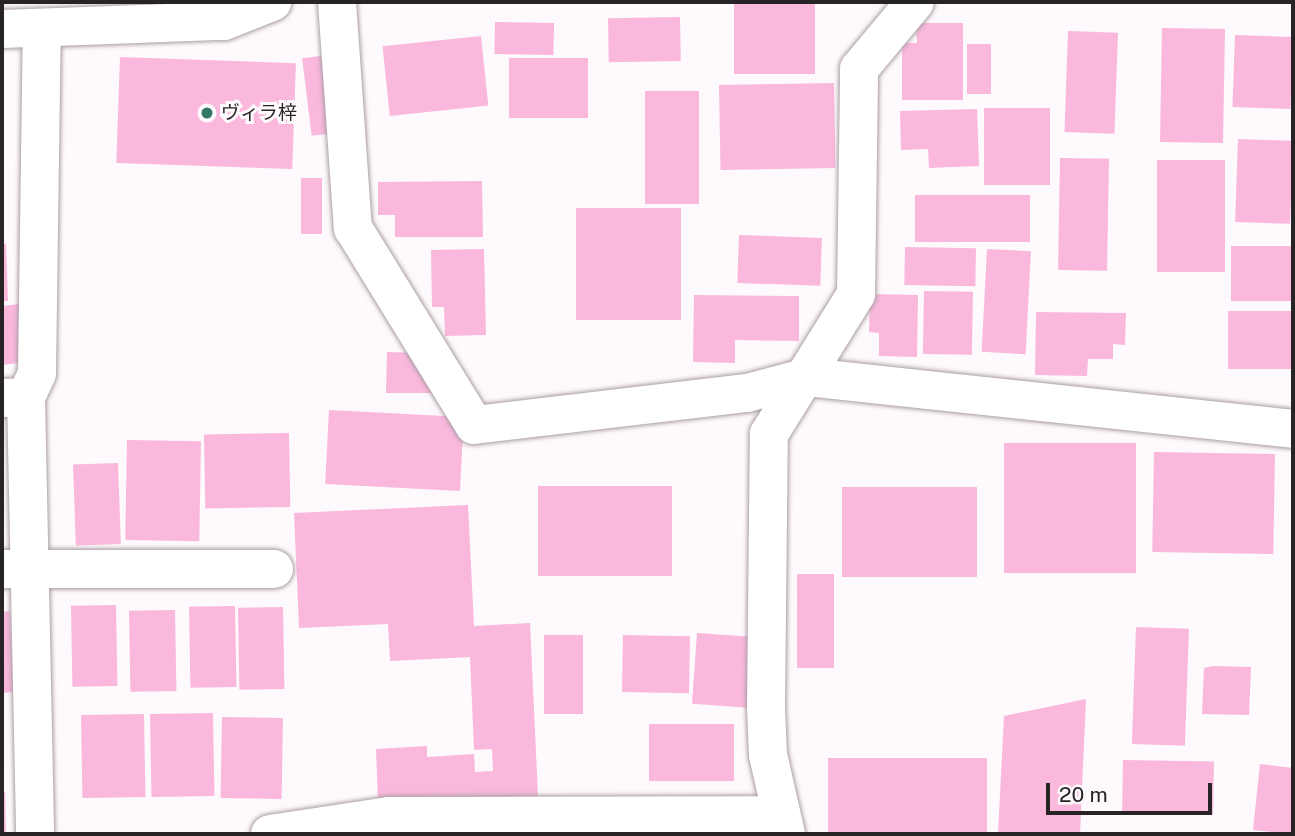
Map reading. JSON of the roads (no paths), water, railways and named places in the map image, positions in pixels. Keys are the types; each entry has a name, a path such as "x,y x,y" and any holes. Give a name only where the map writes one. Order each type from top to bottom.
{"street":[{"path":"2,29 224,21 272,2"},
{"path":"337,2 354,228 474,425 747,393 807,377 1293,429"},
{"path":"270,834 327,831 389,816 782,825 766,707 769,434 807,377 856,294 859,69 915,2"},
{"path":"35,834 16,569 14,398 37,373 42,28"},
{"path":"16,569 274,569"}],"place":[{"name":"ヴィラ梓","path":"207,113"}]}
